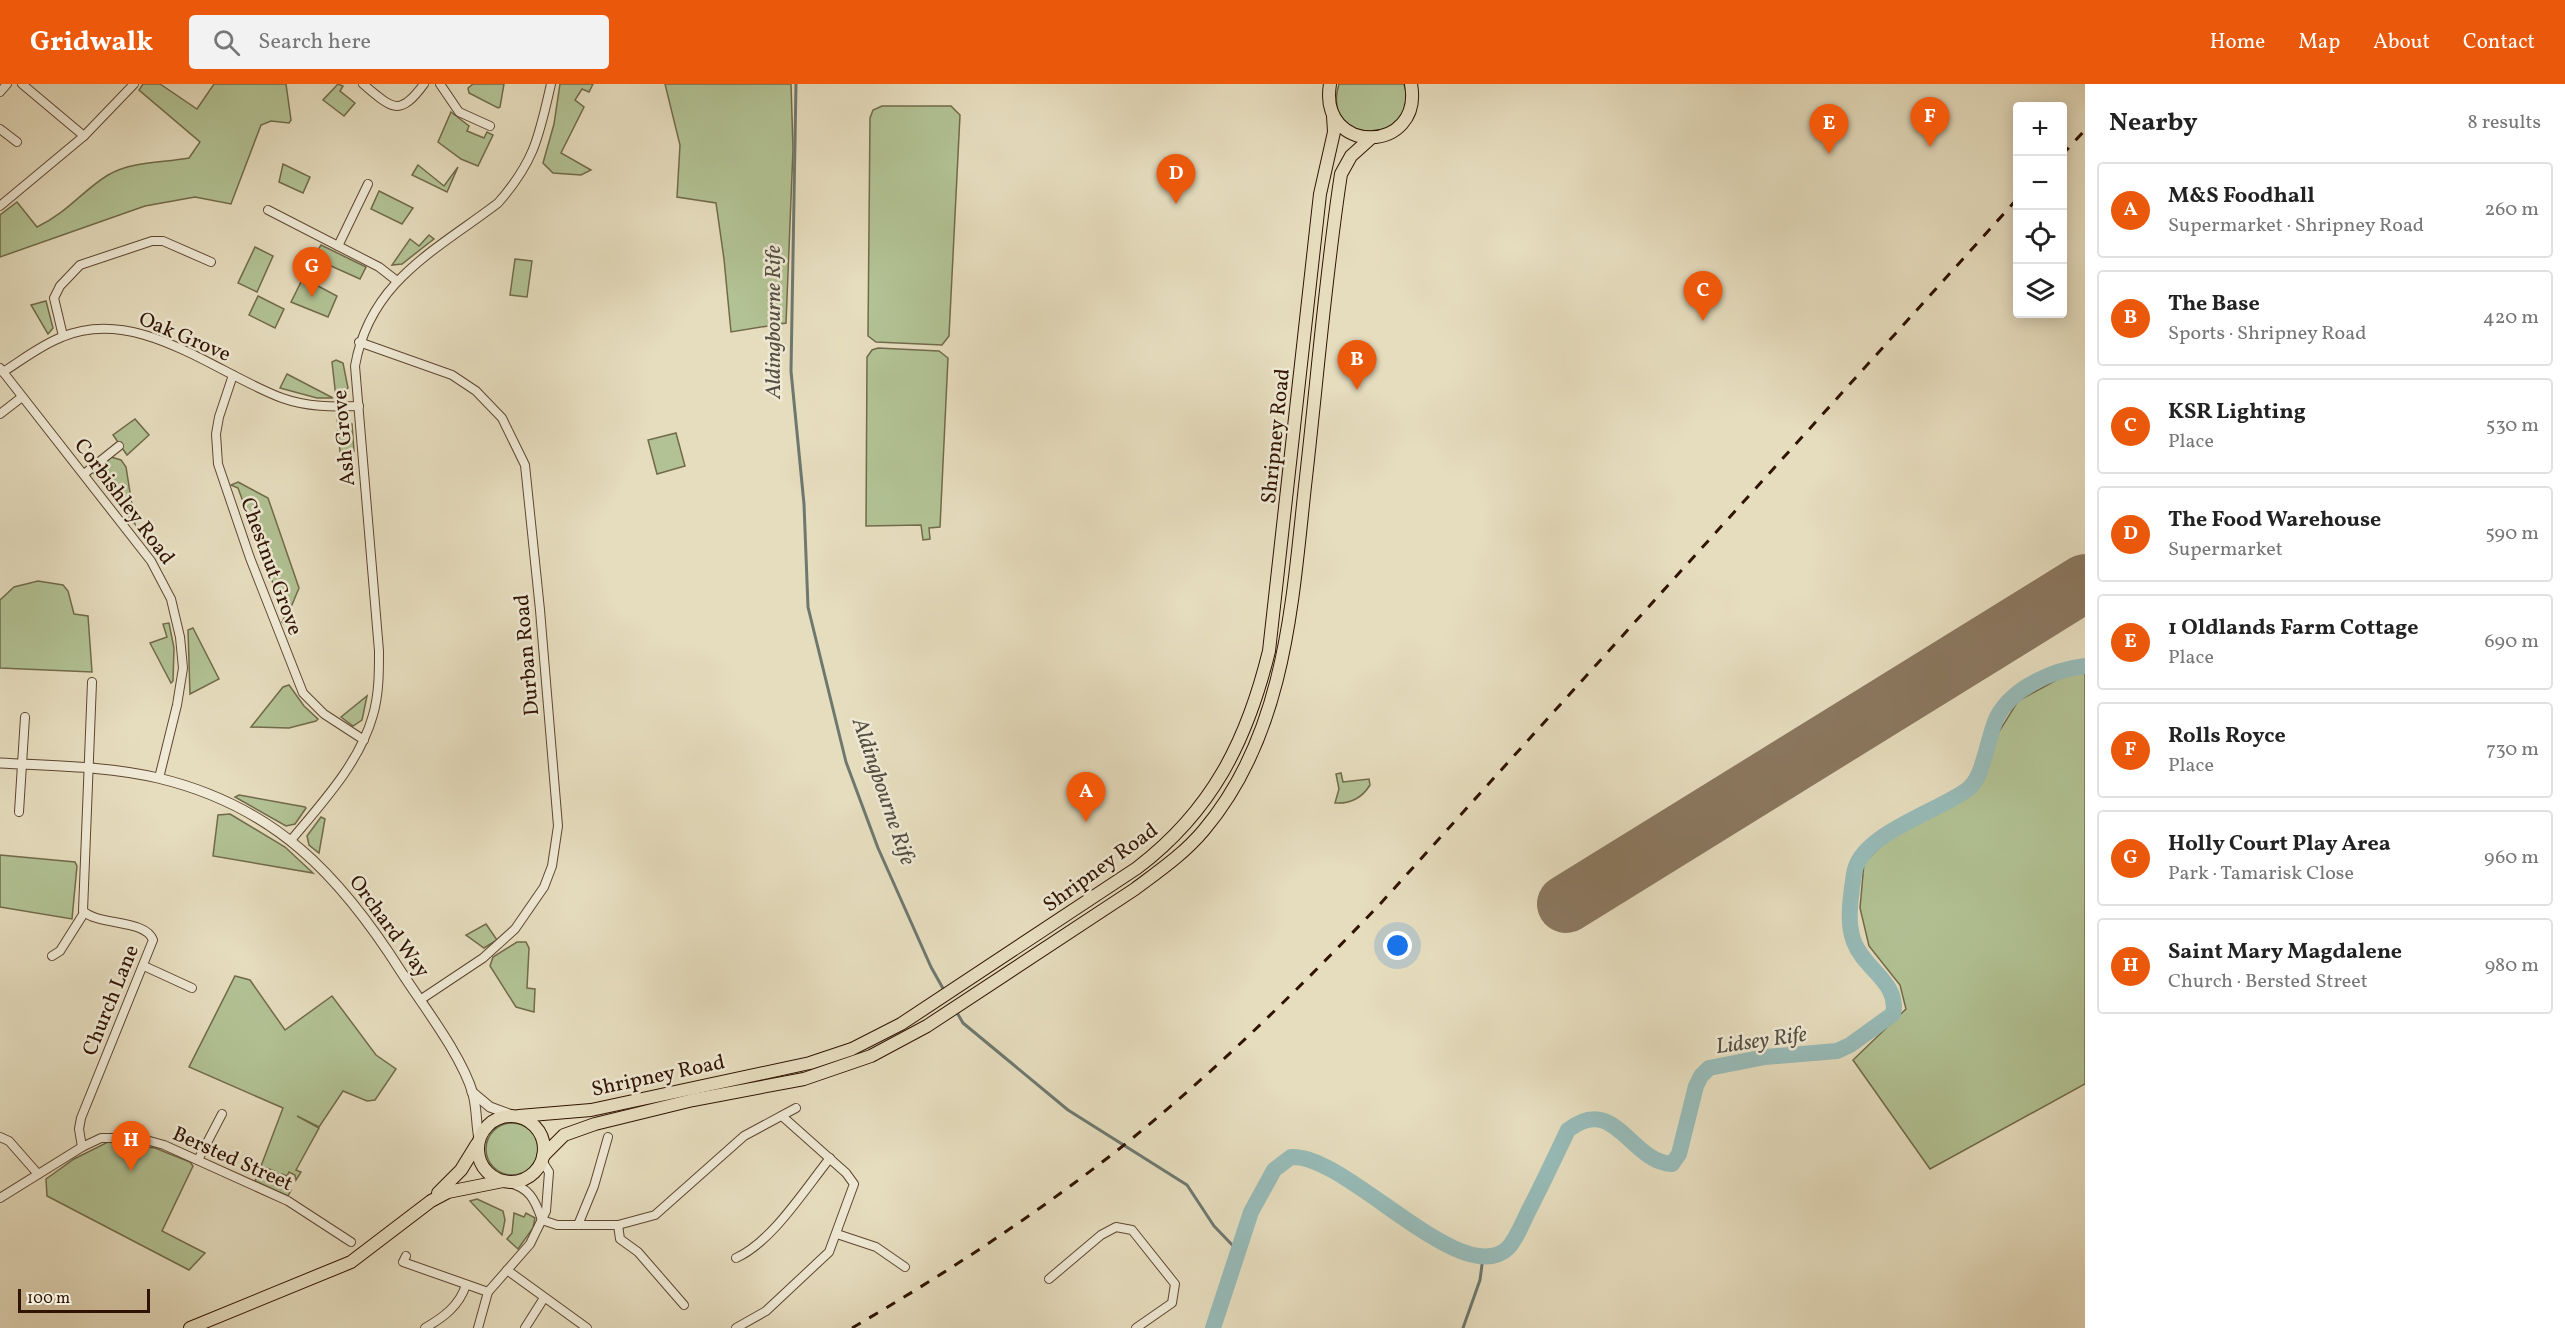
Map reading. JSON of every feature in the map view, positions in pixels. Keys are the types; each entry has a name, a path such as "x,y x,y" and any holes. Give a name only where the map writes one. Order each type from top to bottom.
{"main road":[{"name":"Shripney Road","path":"190,1328 351,1262 431,1201 461,1170 489,1123 515,1116 591,1110 819,1060 869,1041 934,1002 1137,868 1166,845 1191,819 1214,789 1240,741 1264,674 1274,623 1320,194 1333,140 1333,116 1329,90 1320,84"},
{"name":"Shripney Road","path":"431,1201 459,1188 527,1178 564,1135 595,1124 693,1100 804,1079 844,1067 881,1051 963,1002 1168,865 1190,845 1218,812 1256,741 1280,674 1287,639 1341,174 1351,156 1371,138 1384,136 1405,120 1411,109 1411,84"},
{"path":"1333,116 1349,133 1371,138"},
{"path":"515,1116 534,1125 539,1131 543,1139 542,1159"},
{"path":"478,1142 481,1163 494,1178 505,1182"}],"street":[{"path":"0,92 7,84"},
{"path":"22,84 84,136"},
{"path":"0,206 84,136 134,84"},
{"path":"363,84 391,105 397,106 411,102 424,84"},
{"path":"440,84 459,112 490,126"},
{"name":"Ash Grove","path":"292,840 350,764 364,740 373,716 379,686 379,651 355,366 359,342 373,310 398,281 498,203 512,188 533,154 542,127 550,84"},
{"path":"0,129 17,142"},
{"path":"338,246 368,184"},
{"path":"268,210 379,267 398,281"},
{"path":"63,336 54,298 60,286 80,265 152,241 164,242 211,262"},
{"name":"Oak Grove","path":"1,370 63,336 91,330 123,330 161,341 281,397 303,404 359,406"},
{"name":"Durban Road","path":"359,342 441,370 461,380 488,401 509,428 525,465 532,524 558,826 552,866 544,887 515,929 483,958 420,1000"},
{"name":"Corbishley Road","path":"1,370 156,569 176,615 182,653 182,676 159,778"},
{"name":"Chestnut Grove","path":"233,375 216,434 217,456 223,483 303,693 324,714 364,740"},
{"path":"0,414 22,397"},
{"path":"84,474 119,446"},
{"path":"52,956 60,951 84,913 82,908 92,682"},
{"path":"19,812 25,717"},
{"name":"Orchard Way","path":"0,763 88,768 159,778 219,799 292,840 361,911 420,1000 472,1092"},
{"name":"Church Lane","path":"82,1147 79,1129 81,1118 153,940 147,932 84,913"},
{"path":"144,966 192,988"},
{"path":"472,1092 490,1107 515,1116"},
{"path":"472,1092 478,1142"},
{"path":"542,1220 558,1225 618,1225 655,1215 744,1136 796,1108"},
{"path":"198,1160 222,1114"},
{"path":"736,1328 766,1311 822,1259 837,1234 854,1184 830,1158 782,1116"},
{"path":"0,1137 9,1141 38,1174"},
{"path":"578,1225 594,1186 608,1137"},
{"name":"Bersted Street","path":"0,1198 82,1147 101,1138 139,1138 198,1160 288,1201 351,1242"},
{"path":"736,1258 749,1252 771,1231 830,1158"},
{"path":"478,1328 488,1292 530,1244 542,1220 549,1201 549,1172 542,1159"},
{"path":"505,1182 516,1184 530,1193 537,1202 542,1220"},
{"path":"618,1225 623,1244 638,1252 684,1305"},
{"path":"1049,1279 1101,1235 1116,1227 1132,1230 1175,1284 1172,1303 1136,1328"},
{"path":"837,1234 876,1246 906,1267"},
{"path":"406,1256 403,1262 488,1292"},
{"path":"507,1270 587,1328"},
{"path":"425,1328 453,1309 462,1298 466,1285"},
{"path":"525,1328 544,1298"}],"green space":[{"path":"143,84 160,84 197,109 214,84 286,84 291,120 289,123 271,121 261,125 231,204 195,197 145,206 0,257 0,215 17,202 37,227 58,215 99,181 117,170 189,158 200,142 139,90"},
{"path":"338,84 343,86 340,91 355,103 344,116 323,100"},
{"path":"473,84 504,84 500,107 469,93 468,88"},
{"path":"560,84 593,84 589,92 582,89 575,100 584,107 561,153 591,170 581,175 553,173 543,163 554,124"},
{"path":"665,84 791,84 793,149 786,323 731,332 716,203 677,197 680,145"},
{"path":"1339,84 1404,84 1406,105 1399,119 1387,128 1371,131 1356,128 1343,119 1337,105"},
{"path":"882,106 951,106 960,115 949,336 942,345 876,342 868,336 870,118 873,110"},
{"path":"451,112 469,126 467,131 484,138 487,132 493,135 478,166 461,159 438,142"},
{"path":"283,164 310,177 303,193 279,182"},
{"path":"418,165 444,186 458,167 447,192 412,175"},
{"path":"379,191 413,208 402,224 371,209"},
{"path":"429,235 434,239 402,264 392,265 410,239 419,246"},
{"path":"321,245 366,267 360,279 313,258"},
{"path":"255,247 273,256 257,292 238,283"},
{"path":"515,259 532,261 527,297 510,295"},
{"path":"303,278 337,296 328,317 291,302"},
{"path":"258,296 284,309 275,328 249,315"},
{"path":"46,301 53,328 48,334 31,305"},
{"path":"878,348 939,351 948,358 940,527 929,528 930,539 923,540 921,525 866,526 867,357 872,350"},
{"path":"336,360 343,363 348,388 336,398 332,362"},
{"path":"287,374 333,398 317,398 280,388"},
{"path":"337,416 352,424 354,451 340,452"},
{"path":"135,419 149,435 127,455 113,435"},
{"path":"676,433 685,466 657,474 648,440"},
{"path":"111,457 121,460 126,467 135,524 91,470"},
{"path":"238,482 268,498 299,588 284,624 282,622 285,616 238,488 231,485"},
{"path":"38,581 63,585 68,591 74,614 88,616 92,672 0,668 0,600 14,587"},
{"path":"169,623 174,648 173,681 171,683 150,643 167,637 163,624"},
{"path":"193,628 219,679 190,694 188,630"},
{"path":"2085,671 2085,1084 1930,1169 1853,1060 1906,1009 1900,985 1869,946 1860,908 1864,863 1885,842 1973,792 1982,778 1995,738 2018,701 2071,672"},
{"path":"289,685 304,706 318,719 289,728 251,727 283,687"},
{"path":"367,696 362,720 353,726 341,717"},
{"path":"1341,773 1343,782 1369,779 1370,785 1355,799 1335,803 1339,789 1336,774"},
{"path":"239,795 306,808 295,824 286,826 235,797"},
{"path":"230,814 285,847 313,873 213,856 218,815"},
{"path":"321,817 325,819 319,853 309,845 307,836"},
{"path":"0,855 75,862 77,866 72,919 0,907"},
{"path":"486,924 497,940 484,948 466,935"},
{"path":"517,942 526,942 529,948 527,988 535,989 534,1012 516,1007 490,966 493,957"},
{"path":"235,976 250,980 285,1030 332,996 376,1055 396,1069 375,1100 367,1101 343,1091 319,1127 297,1116 319,1128 296,1170 301,1172 296,1180 295,1175 289,1172 287,1176 282,1174 278,1183 291,1190 288,1196 255,1181 258,1174 270,1180 274,1171 261,1166 283,1108 189,1067"},
{"path":"507,1123 517,1123 531,1130 538,1149 531,1168 517,1175 507,1175 497,1171 490,1164 486,1154 486,1144 490,1134 497,1127"},
{"path":"108,1142 155,1148 190,1162 193,1166 162,1231 205,1253 189,1270 47,1196 46,1179 74,1159"},
{"path":"477,1199 503,1211 505,1220 502,1235 470,1201"},
{"path":"514,1213 524,1217 526,1213 535,1218 533,1228 518,1249 507,1239 512,1233"}],"waterway":[{"name":"Aldingbourne Rife","path":"796,84 791,371 804,504 808,607 846,762 878,848 931,967 945,992"},
{"name":"Lidsey Rife","path":"1213,1328 1251,1212 1274,1170 1291,1157 1314,1162 1342,1176 1403,1218 1462,1252 1488,1257 1508,1248 1514,1240 1568,1130 1584,1121 1598,1119 1622,1132 1645,1153 1657,1160 1672,1164 1679,1154 1696,1086 1701,1076 1709,1068 1765,1057 1837,1051 1850,1045 1893,1014 1894,1003 1891,993 1859,952 1850,926 1854,874 1859,860 1885,835 1955,797 1972,785 1980,772 1997,717 2013,697 2047,676 2085,666"},
{"name":"Aldingbourne Rife","path":"956,1011 963,1023 1068,1110 1187,1185 1214,1226 1238,1251"},
{"path":"1463,1328 1480,1280 1483,1257"}],"runway":[{"path":"1566,904 2085,583"}],"railway":[{"path":"2067,150 2085,130"},
{"path":"852,1328 989,1243 1119,1149 1188,1091 1286,999 1381,903 2013,204"}],"place":[{"name":"Rolls Royce","path":"1930,147"},
{"name":"1 Oldlands Farm Cottage","path":"1829,154"},
{"name":"The Food Warehouse","path":"1176,204"},
{"name":"Holly Court Play Area","path":"312,297"},
{"name":"KSR Lighting","path":"1703,321"},
{"name":"The Base","path":"1357,390"},
{"name":"M&S Foodhall","path":"1086,822"},
{"name":"Saint Mary Magdalene","path":"131,1171"}]}
